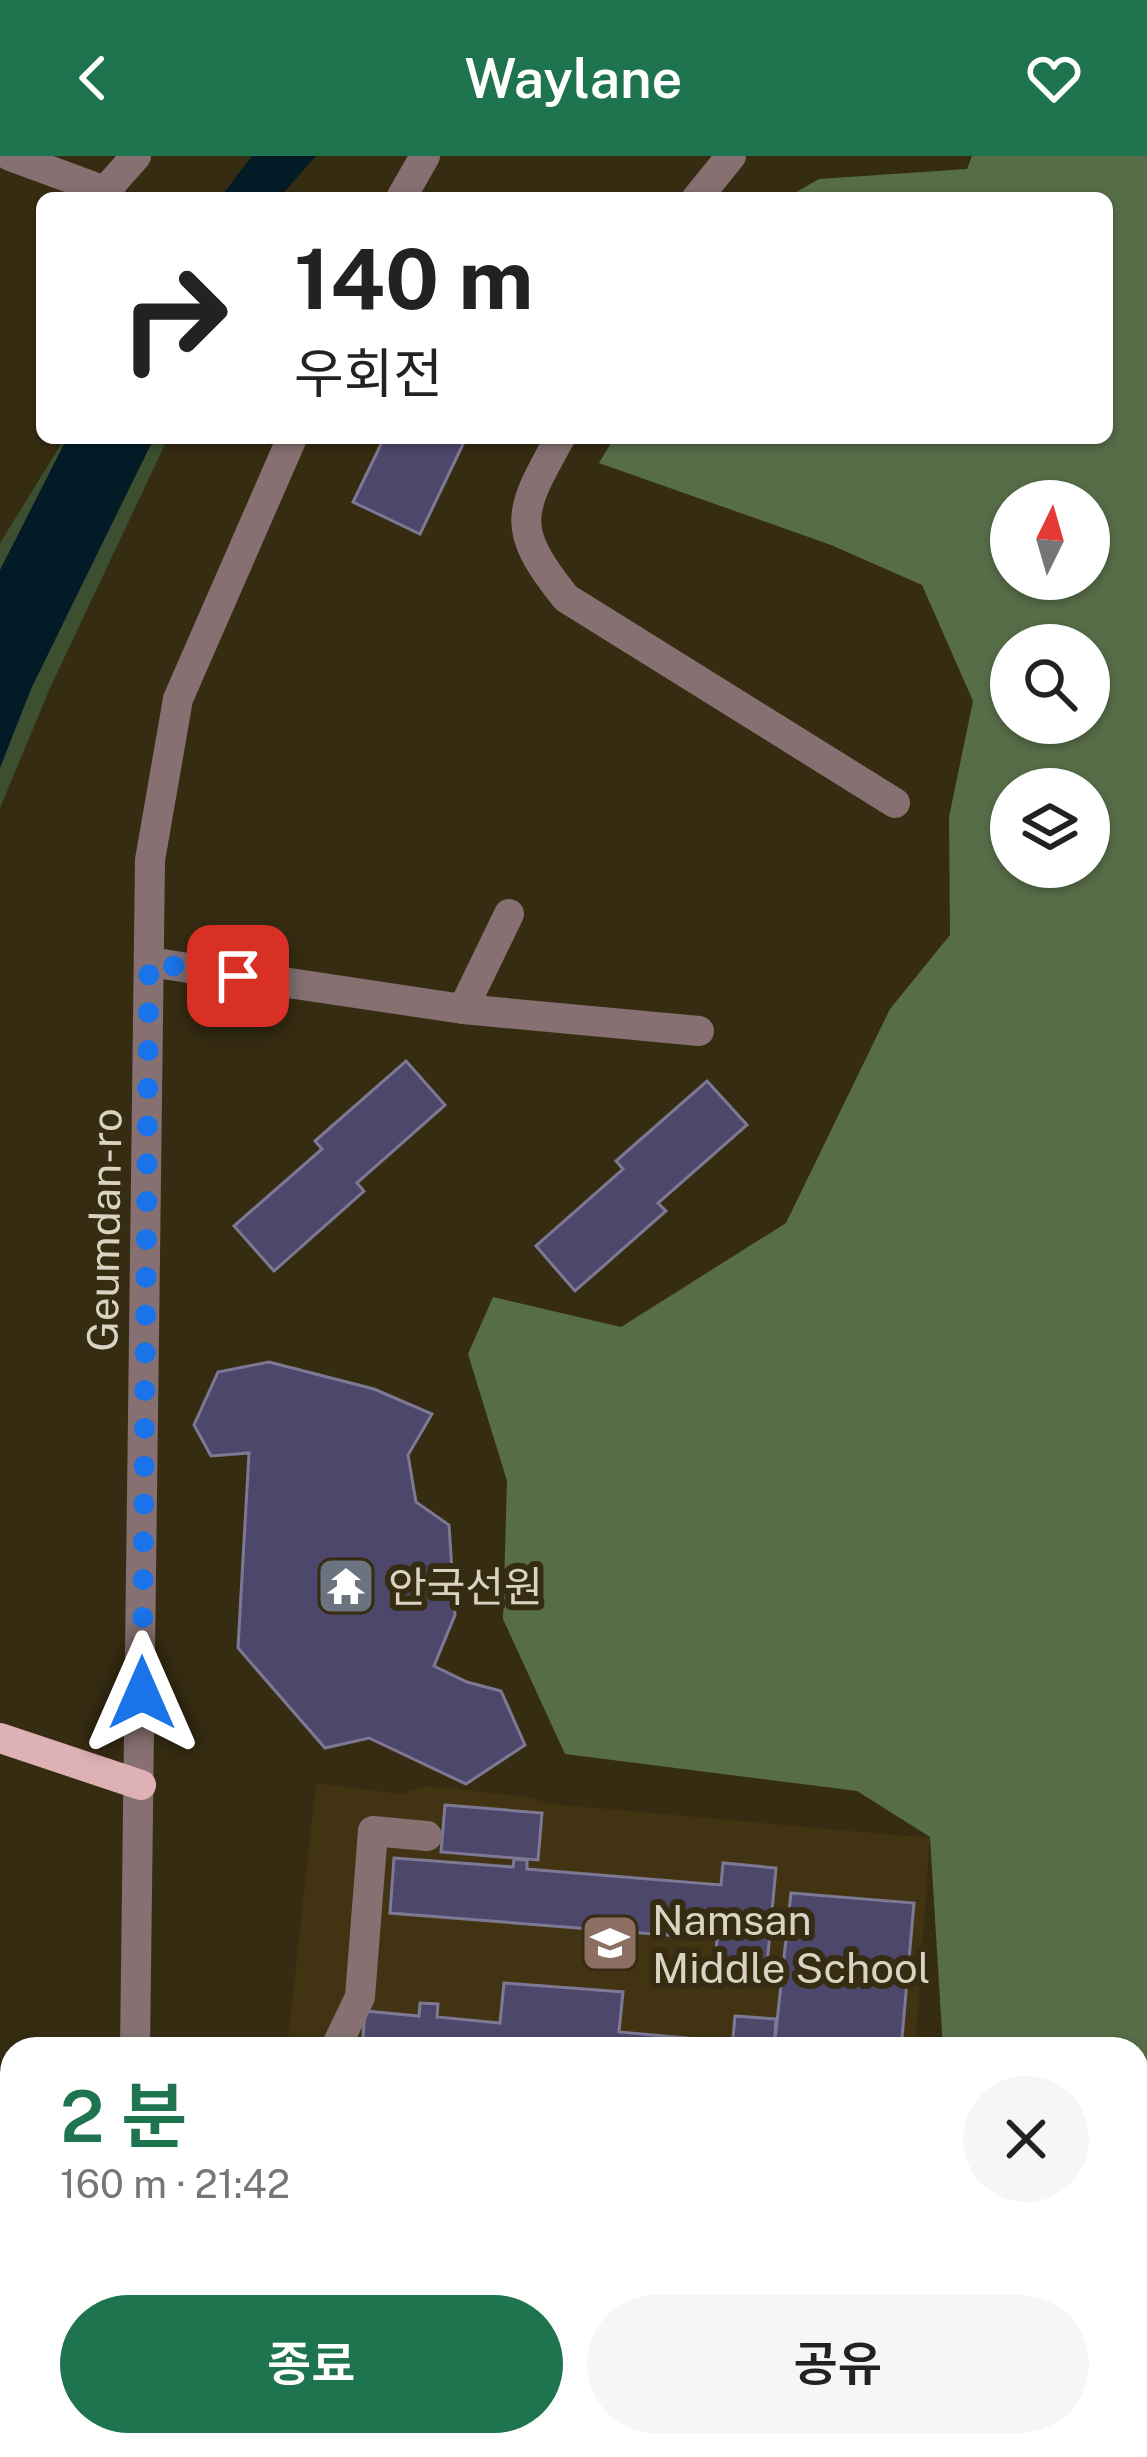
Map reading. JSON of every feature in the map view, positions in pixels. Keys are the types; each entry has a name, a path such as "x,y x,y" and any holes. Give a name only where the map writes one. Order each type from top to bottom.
{"main road":[{"path":"0,1738 141,1786"}],"street":[{"path":"10,156 104,192"},
{"path":"110,192 136,156"},
{"path":"404,192 425,156"},
{"path":"702,192 731,156"},
{"name":"Geumdan-ro","path":"135,2037 149,860 178,699 289,444"},
{"path":"557,444 531,491 524,529 537,562 566,598 896,803"},
{"path":"463,1009 509,914"},
{"path":"149,962 463,1009 699,1031"},
{"path":"341,2037 360,1997 373,1831 427,1836"}],"shaded area":[{"name":"Namsan Middle School","path":"316,1783 401,1794 426,1786 528,1797 551,1804 930,1838 916,2037 288,2037"}],"green space":[{"path":"972,156 1147,156 1147,2037 942,2037 930,1837 857,1791 565,1754 503,1619 507,1481 468,1354 493,1297 621,1327 786,1223 890,1009 950,935 949,817 973,701 922,585 831,545 599,463 610,444 1113,444 1113,192 796,192 819,179 967,169"},
{"path":"61,444 165,444 50,688 0,808 0,543"}],"water":[{"path":"252,156 316,156 284,192 225,192"},
{"path":"64,444 151,444 31,689 0,768 0,570"}],"building":[{"path":"381,444 463,444 420,534 353,502"},
{"path":"406,1061 445,1105 357,1183 364,1191 274,1271 234,1226 322,1149 315,1141"},
{"path":"707,1081 747,1125 658,1203 666,1211 575,1291 536,1246 623,1169 616,1161"},
{"name":"안국선원","path":"269,1362 374,1389 432,1414 408,1455 416,1502 449,1525 455,1615 434,1666 501,1691 525,1745 466,1784 369,1738 325,1748 238,1648 249,1453 211,1456 194,1425 218,1372"},
{"path":"445,1805 542,1813 538,1860 441,1852"},
{"path":"394,1858 513,1867 514,1859 527,1860 527,1869 721,1885 723,1863 776,1868 767,1965 715,1961 717,1939 390,1913"},
{"path":"791,1893 914,1903 902,2037 775,2037"},
{"path":"504,1983 623,1992 619,2032 676,2037 363,2037 365,2011 419,2016 420,2003 438,2004 437,2017 500,2023"},
{"path":"735,2016 776,2019 775,2037 733,2037"}],"place":[{"name":"안국선원","path":"346,1586"},
{"name":"Namsan Middle School","path":"610,1943"}],"route":[{"path":"142,1693 149,962 238,976"}]}
